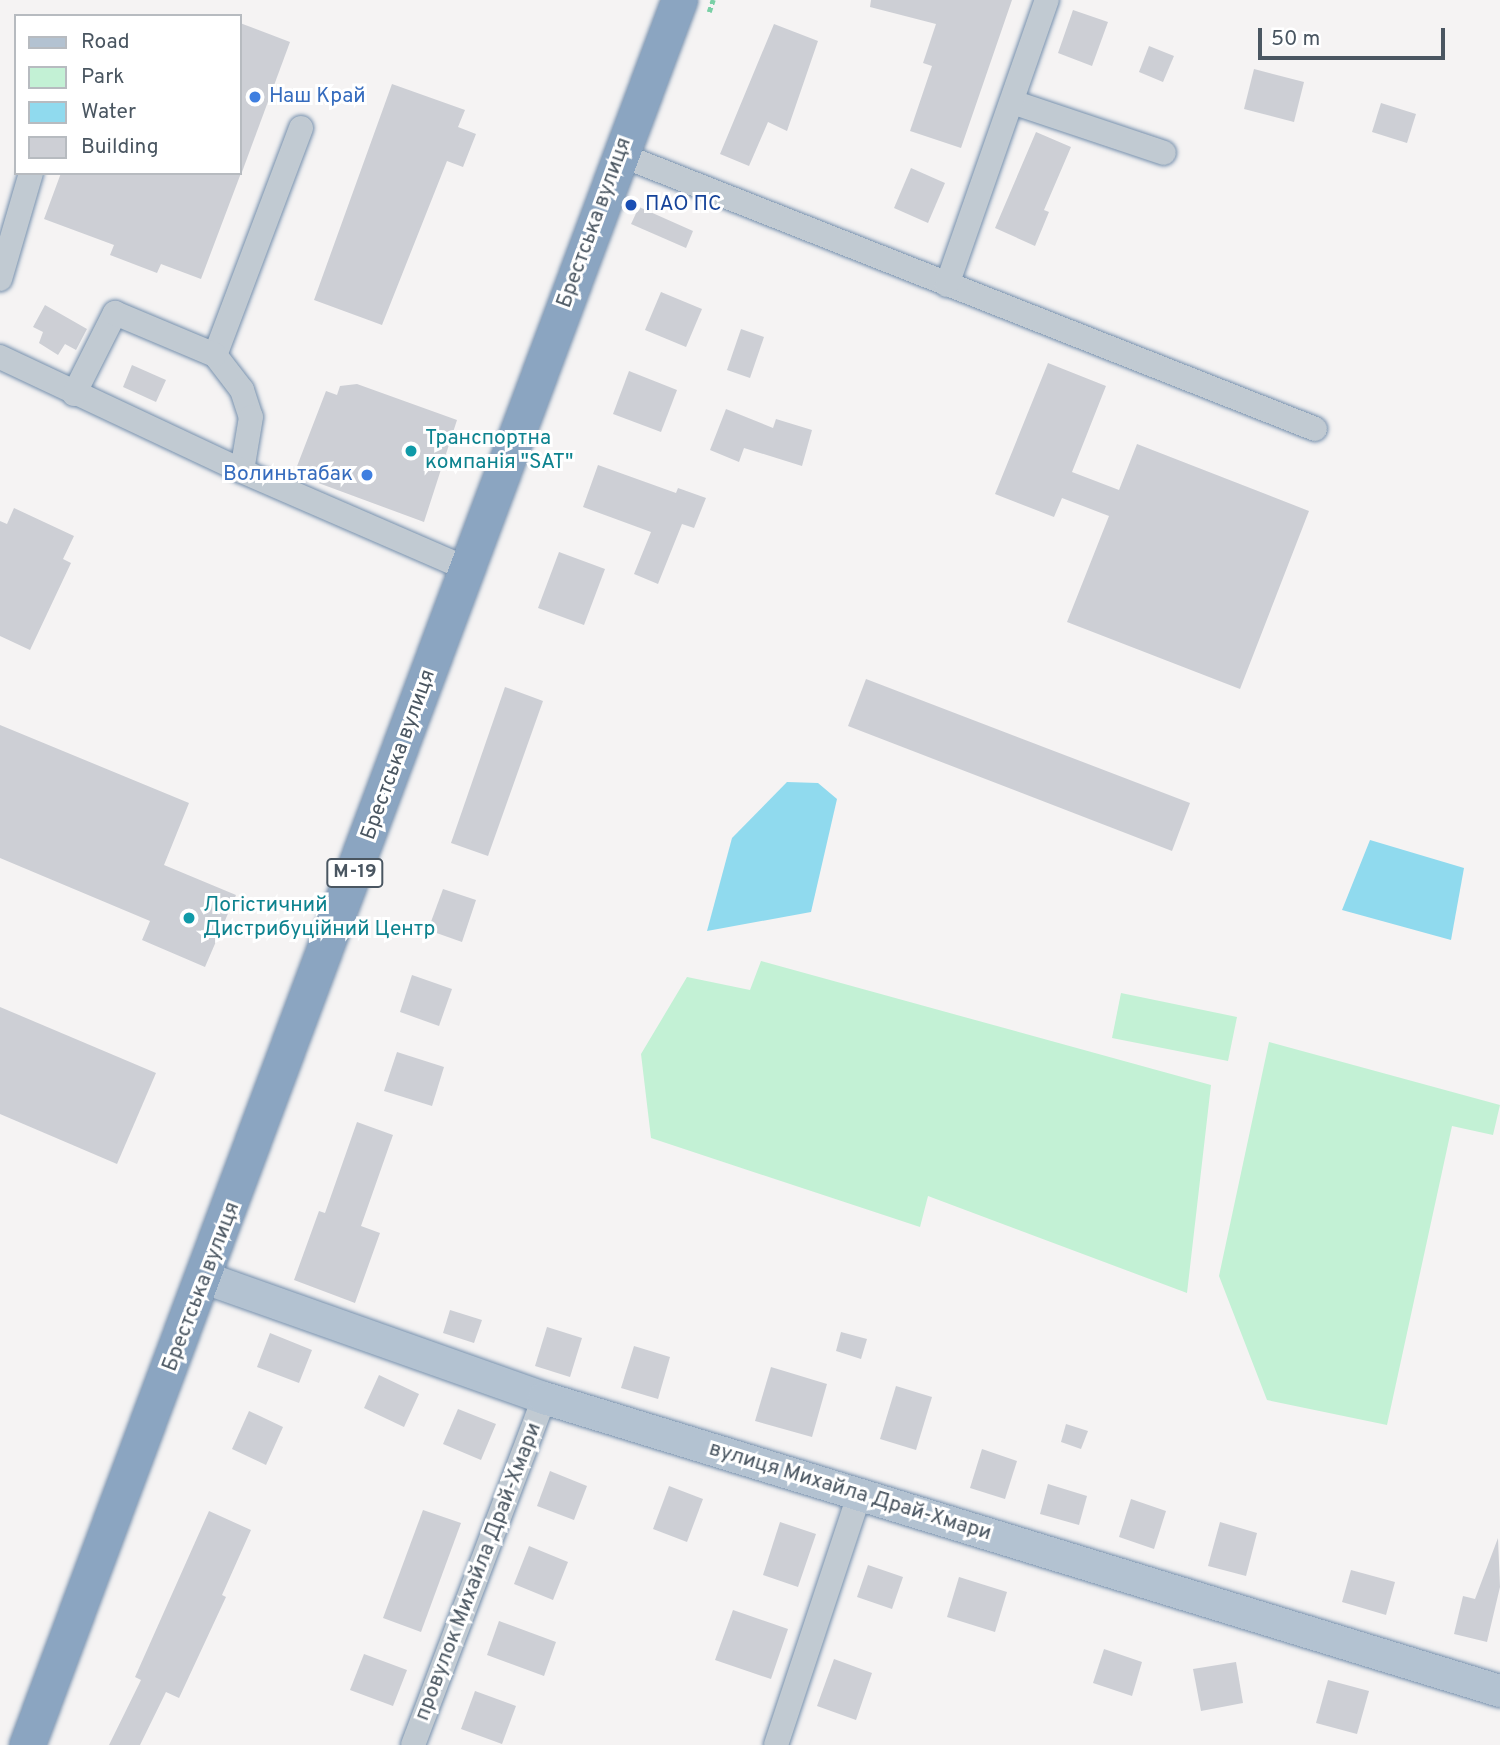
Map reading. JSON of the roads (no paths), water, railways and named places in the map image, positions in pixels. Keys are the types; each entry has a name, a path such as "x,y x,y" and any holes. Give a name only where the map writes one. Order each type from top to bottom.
{"highway":[{"name":"Брестська вулиця","path":"27,1745 205,1278 679,0"}],"main road":[{"name":"вулиця Михайла Драй-Хмари","path":"205,1278 544,1398 1500,1691"}],"street":[{"path":"947,285 1047,0"},
{"path":"1012,102 1164,153"},
{"path":"215,355 301,128"},
{"path":"621,155 1315,429"},
{"path":"0,279 30,175"},
{"path":"74,394 115,313 215,355 242,390 251,417 242,471"},
{"path":"0,357 242,471 467,569"},
{"name":"провулок Михайла Драй-Хмари","path":"414,1745 544,1398"},
{"path":"776,1745 859,1496"}],"water":[{"path":"787,782 818,783 837,799 811,912 707,931 732,838"},
{"path":"1370,840 1464,868 1451,940 1342,910"}],"place":[{"name":"Наш Край","path":"255,97"},
{"name":"ПАО ПС","path":"631,205"},
{"name":"Транспортна компанія \"SAT\"","path":"411,451"},
{"name":"Волиньтабак","path":"367,475"},
{"name":"Логістичний Дистрибуційний Центр","path":"189,918"}]}
